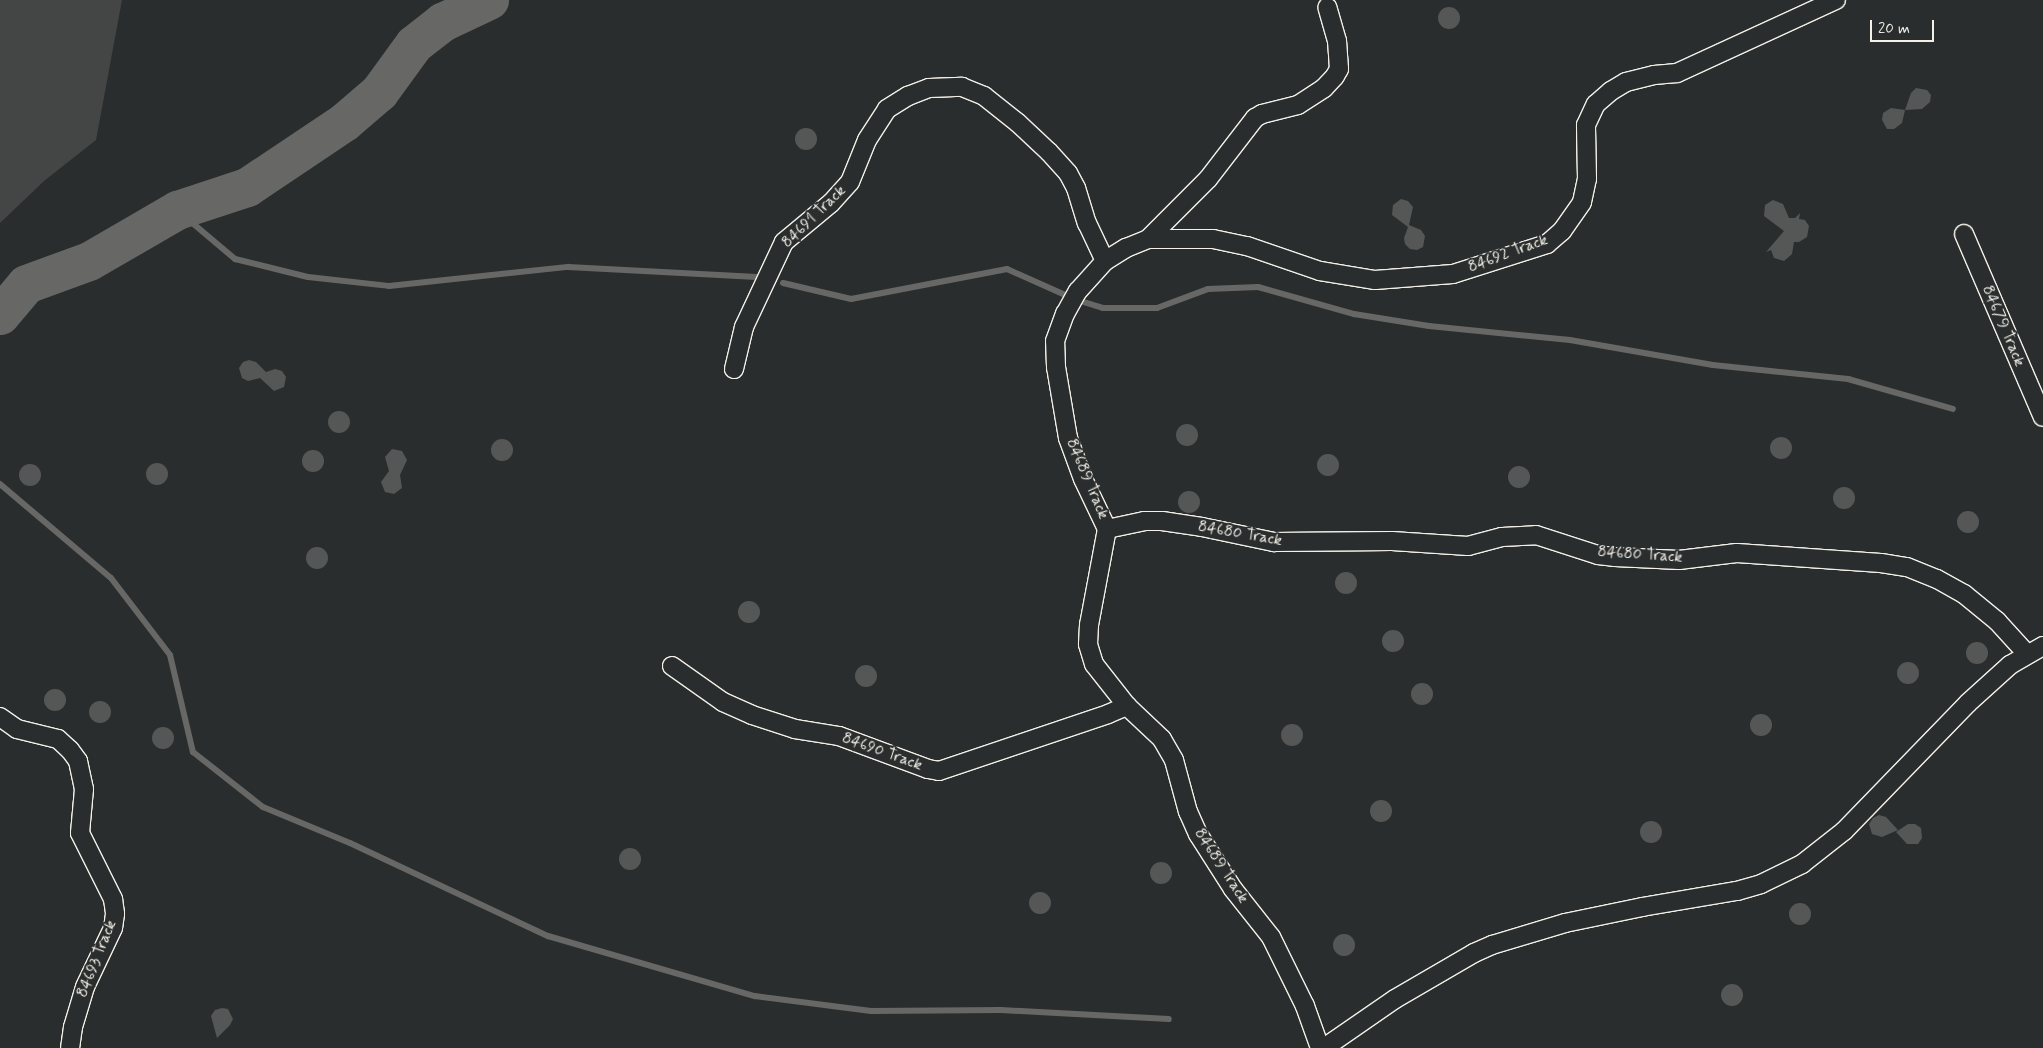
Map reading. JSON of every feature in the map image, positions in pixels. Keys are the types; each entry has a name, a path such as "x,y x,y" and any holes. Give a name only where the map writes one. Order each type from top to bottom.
{"street":[{"name":"84692 Track","path":"1148,239 1213,239 1247,246 1320,271 1375,280 1453,274 1547,244 1562,231 1582,202 1587,179 1586,125 1596,104 1626,82 1654,75 1677,73 1721,51 1836,0"},
{"name":"84689 Track","path":"1320,1048 1305,1006 1271,937 1233,889 1198,834 1188,812 1174,760 1162,739 1127,706 1094,664 1088,644 1089,626 1107,529 1083,479 1068,438 1056,367 1055,341 1065,314 1078,291 1105,261 1126,248 1148,239 1208,179 1255,118 1262,114 1298,105 1324,88 1336,76 1339,69 1337,41 1327,8"},
{"name":"84691 Track","path":"734,369 744,327 784,242 831,203 850,182 867,140 887,109 908,96 929,88 962,87 984,96 1018,123 1049,152 1068,172 1076,188 1087,224 1105,261"},
{"name":"84679 Track","path":"1964,234 2043,417"},
{"name":"84680 Track","path":"1107,529 1144,521 1162,521 1274,542 1392,541 1468,546 1502,537 1536,535 1598,555 1615,557 1679,560 1737,553 1881,563 1907,567 1964,594 1997,621 2027,654"},
{"path":"1324,1048 1395,998 1474,953 1492,945 1565,923 1642,907 1737,891 1761,884 1789,872 1844,832 1968,702 2010,665 2043,646"},
{"name":"84690 Track","path":"672,666 723,702 752,715 795,729 839,736 928,769 939,771 1127,706"},
{"name":"84693 Track","path":"0,717 17,729 58,739 78,761 84,789 80,833 113,899 115,914 113,928 84,987 73,1027 70,1048"}],"shaded area":[{"path":"0,0 122,0 96,140 44,181 0,223"}],"building":[{"path":"1449,7 1457,10 1460,18 1457,26 1449,29 1441,26 1438,18 1441,10"},
{"path":"1916,88 1927,90 1931,95 1930,102 1922,109 1905,110 1911,93"},
{"path":"1891,108 1905,110 1902,123 1894,129 1887,129 1882,120 1883,113"},
{"path":"806,128 814,131 817,139 814,147 806,150 798,147 795,139 798,131"},
{"path":"1401,199 1408,201 1413,207 1409,225 1421,230 1425,236 1423,247 1417,250 1410,249 1405,244 1404,238 1408,227 1392,215 1393,205"},
{"path":"1773,200 1783,204 1789,218 1795,218 1800,213 1799,219 1805,220 1809,226 1807,237 1799,242 1794,242 1792,254 1784,261 1774,258 1771,250 1766,252 1784,231 1764,216 1765,205"},
{"path":"249,360 256,362 266,372 275,369 282,371 286,377 284,387 274,391 260,378 248,381 242,378 239,368 243,362"},
{"path":"339,411 347,414 350,422 347,430 339,433 331,430 328,422 331,414"},
{"path":"1187,424 1195,427 1198,435 1195,443 1187,446 1179,443 1176,435 1179,427"},
{"path":"1781,437 1789,440 1792,448 1789,456 1781,459 1773,456 1770,448 1773,440"},
{"path":"502,439 510,442 513,450 510,458 502,461 494,458 491,450 494,442"},
{"path":"392,449 402,451 407,460 400,475 402,488 394,494 385,492 381,482 389,471 385,457"},
{"path":"313,450 321,453 324,461 321,469 313,472 305,469 302,461 305,453"},
{"path":"1328,454 1336,457 1339,465 1336,473 1328,476 1320,473 1317,465 1320,457"},
{"path":"157,463 165,466 168,474 165,482 157,485 149,482 146,474 149,466"},
{"path":"30,464 38,467 41,475 38,483 30,486 22,483 19,475 22,467"},
{"path":"1519,466 1527,469 1530,477 1527,485 1519,488 1511,485 1508,477 1511,469"},
{"path":"1844,487 1852,490 1855,498 1852,506 1844,509 1836,506 1833,498 1836,490"},
{"path":"1189,491 1197,494 1200,502 1197,510 1189,513 1181,510 1178,502 1181,494"},
{"path":"1968,511 1976,514 1979,522 1976,530 1968,533 1960,530 1957,522 1960,514"},
{"path":"317,547 325,550 328,558 325,566 317,569 309,566 306,558 309,550"},
{"path":"1346,572 1354,575 1357,583 1354,591 1346,594 1338,591 1335,583 1338,575"},
{"path":"749,601 757,604 760,612 757,620 749,623 741,620 738,612 741,604"},
{"path":"1393,630 1401,633 1404,641 1401,649 1393,652 1385,649 1382,641 1385,633"},
{"path":"1977,642 1985,645 1988,653 1985,661 1977,664 1969,661 1966,653 1969,645"},
{"path":"1908,662 1916,665 1919,673 1916,681 1908,684 1900,681 1897,673 1900,665"},
{"path":"866,665 874,668 877,676 874,684 866,687 858,684 855,676 858,668"},
{"path":"1422,683 1430,686 1433,694 1430,702 1422,705 1414,702 1411,694 1414,686"},
{"path":"55,689 63,692 66,700 63,708 55,711 47,708 44,700 47,692"},
{"path":"100,701 108,704 111,712 108,720 100,723 92,720 89,712 92,704"},
{"path":"1761,714 1769,717 1772,725 1769,733 1761,736 1753,733 1750,725 1753,717"},
{"path":"1292,724 1300,727 1303,735 1300,743 1292,746 1284,743 1281,735 1284,727"},
{"path":"163,727 171,730 174,738 171,746 163,749 155,746 152,738 155,730"},
{"path":"1381,800 1389,803 1392,811 1389,819 1381,822 1373,819 1370,811 1373,803"},
{"path":"1879,815 1886,817 1898,830 1882,837 1872,834 1869,824 1873,818"},
{"path":"1651,821 1659,824 1662,832 1659,840 1651,843 1643,840 1640,832 1643,824"},
{"path":"1908,824 1915,824 1921,828 1922,838 1918,844 1907,844 1896,832"},
{"path":"630,848 638,851 641,859 638,867 630,870 622,867 619,859 622,851"},
{"path":"1161,862 1169,865 1172,873 1169,881 1161,884 1153,881 1150,873 1153,865"},
{"path":"1040,892 1048,895 1051,903 1048,911 1040,914 1032,911 1029,903 1032,895"},
{"path":"1800,903 1808,906 1811,914 1808,922 1800,925 1792,922 1789,914 1792,906"},
{"path":"1344,934 1352,937 1355,945 1352,953 1344,956 1336,953 1333,945 1336,937"},
{"path":"1732,984 1740,987 1743,995 1740,1003 1732,1006 1724,1003 1721,995 1724,987"},
{"path":"228,1009 233,1019 230,1025 217,1038 211,1016 215,1010"}],"waterway":[{"path":"0,315 26,284 89,261 177,210 247,187 344,122 379,92 414,44 442,22 489,0"},
{"path":"177,210 235,259 308,277 389,286 568,267 757,277"},
{"path":"783,283 851,299 1007,269 1074,299 1103,308 1157,308 1208,289 1258,287 1354,314 1429,326 1570,340 1713,365 1848,379 1953,409"},
{"path":"0,484 111,578 170,655 193,752 263,807 350,843 548,936 755,996 871,1011 1001,1010 1169,1019"}]}
